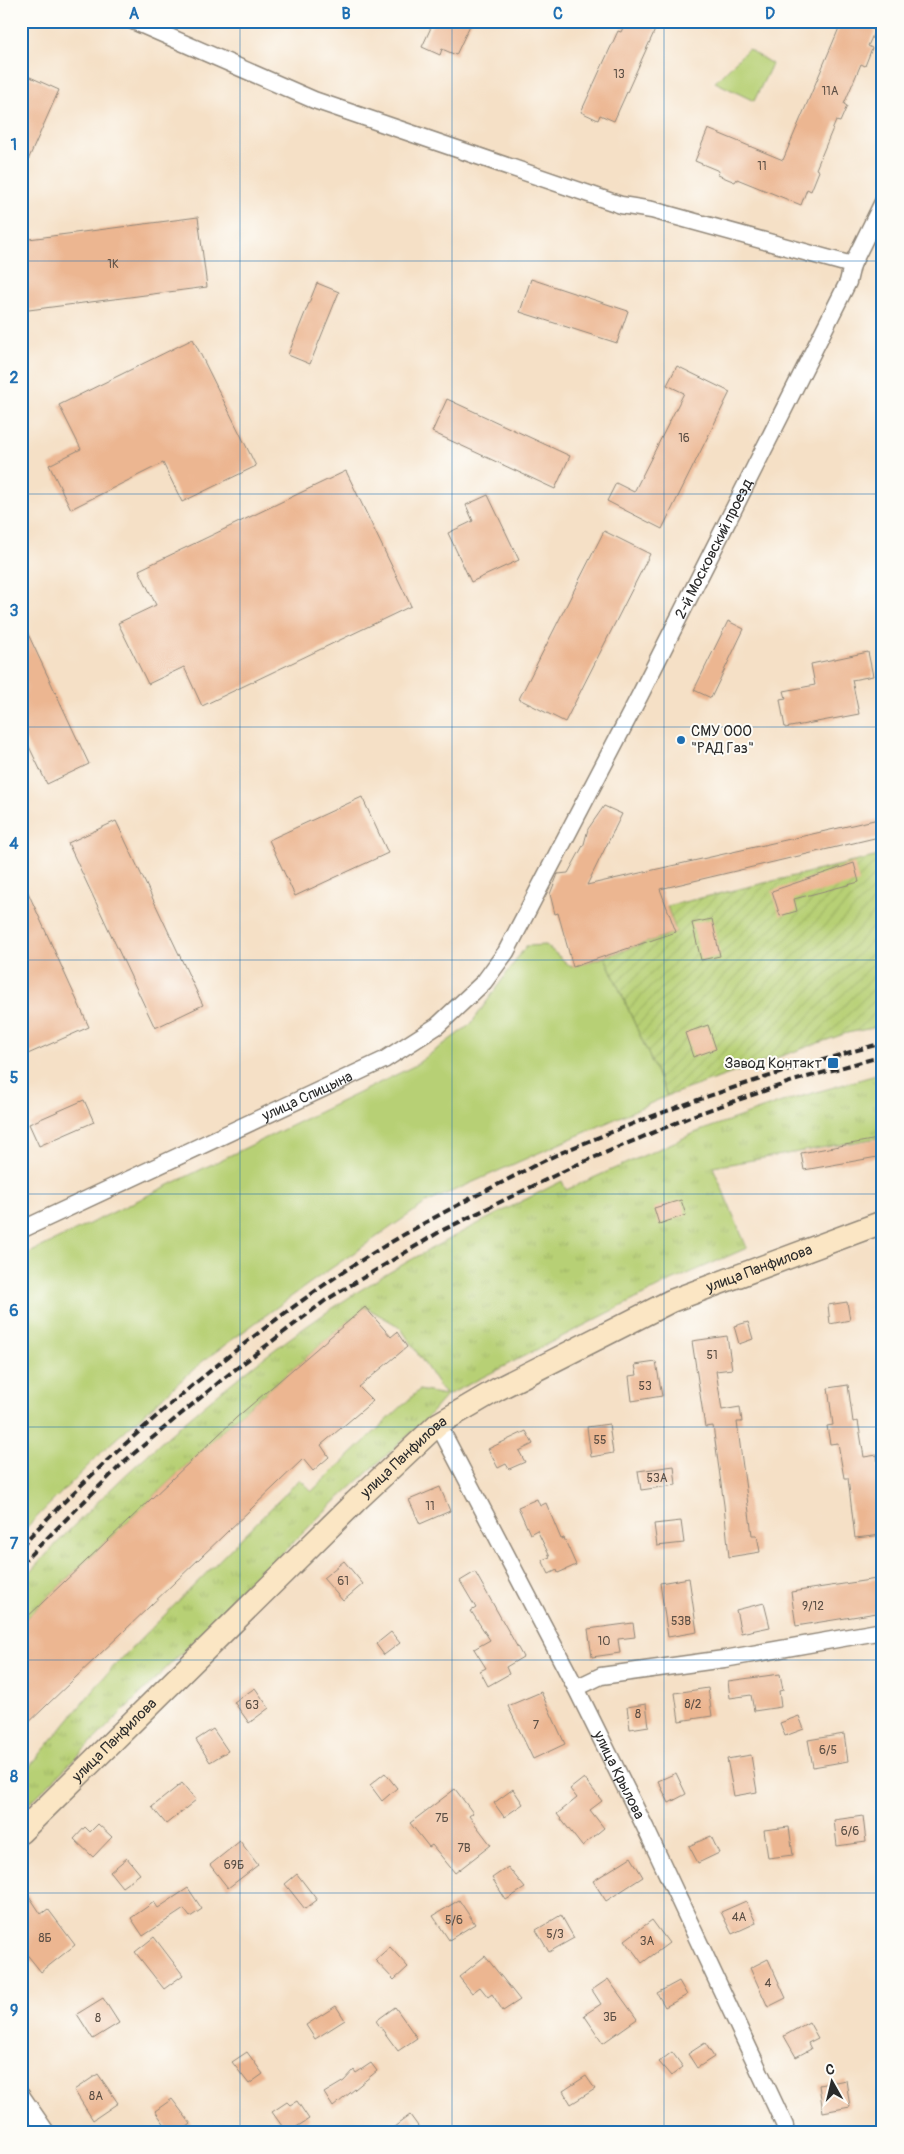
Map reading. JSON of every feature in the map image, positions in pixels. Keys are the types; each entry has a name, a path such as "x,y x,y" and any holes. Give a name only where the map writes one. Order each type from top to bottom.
{"main road":[{"name":"улица Панфилова","path":"21,1832 355,1502 438,1424 498,1389 671,1301 883,1222"}],"street":[{"path":"133,21 314,100 621,205 652,210 852,265"},
{"name":"2-й Московский проезд","path":"537,892 757,464 848,282 852,265 883,202"},
{"name":"улица Спицына","path":"21,1230 384,1060 437,1026 484,982 506,952 537,892"},
{"path":"526,914 537,927"},
{"name":"улица Крылова","path":"438,1424 576,1688 649,1836 784,2126 784,2133"},
{"path":"576,1688 601,1676 883,1631"},
{"path":"21,2095 48,2133"}],"green space":[{"path":"748,49 772,64 754,101 715,82"},
{"path":"883,855 883,1026 847,1033 667,1096 605,957 676,932 667,906"},
{"path":"546,945 571,967 605,957 667,1096 426,1203 310,1283 203,1361 109,1445 21,1533 21,1257 414,1066 471,1024 526,946"},
{"path":"883,1073 883,1137 713,1167 747,1248 667,1283 446,1396 423,1422 325,1511 21,1812 21,1777 110,1670 300,1479 312,1491 419,1390 445,1395 400,1327 365,1307 236,1418 21,1623 21,1582 129,1472 205,1404 286,1341 355,1293 443,1242 562,1181 566,1190 697,1132 782,1102"}],"building":[{"path":"434,21 472,21 456,55 442,49 440,55 422,47"},
{"path":"626,21 659,21 614,121 600,115 598,120 581,112 618,31 621,32"},
{"path":"842,21 854,21 875,30 868,46 872,48 865,66 861,64 844,104 847,106 840,122 836,121 816,169 819,171 811,191 807,189 801,205 737,179 735,182 718,175 719,171 695,161 708,129 783,160"},
{"path":"21,73 59,90 21,176"},
{"path":"198,217 207,287 21,311 21,240"},
{"path":"531,279 628,311 617,343 520,312"},
{"path":"317,283 339,292 310,364 288,355"},
{"path":"193,339 256,466 182,502 163,463 71,509 49,465 81,449 59,405"},
{"path":"677,366 730,392 662,529 607,501 616,483 634,492 684,393 667,385"},
{"path":"447,399 570,456 555,489 432,432"},
{"path":"346,471 411,606 202,706 184,667 148,684 118,623 156,605 139,570"},
{"path":"488,495 519,560 471,582 448,533 473,521 466,505"},
{"path":"604,531 650,554 565,722 519,699"},
{"path":"21,619 89,764 47,784 21,730"},
{"path":"728,621 744,629 711,698 694,690"},
{"path":"868,652 873,676 852,680 859,714 785,728 780,699 786,698 784,691 815,685 811,664"},
{"path":"362,797 388,853 295,896 269,840"},
{"path":"604,806 622,814 587,885 883,818 883,836 660,889 676,932 573,967 558,913 555,914 550,894 558,874 568,873 584,844 588,829"},
{"path":"116,821 203,1005 155,1028 68,843"},
{"path":"854,863 859,882 794,899 797,911 780,916 772,891"},
{"path":"21,877 89,1027 21,1057"},
{"path":"712,919 720,956 701,960 692,923"},
{"path":"708,1025 716,1049 693,1057 685,1033"},
{"path":"84,1100 94,1122 39,1146 29,1124"},
{"path":"883,1138 883,1156 804,1170 801,1153"},
{"path":"681,1200 686,1215 659,1224 654,1208"},
{"path":"847,1302 850,1320 830,1324 828,1305"},
{"path":"365,1307 391,1337 397,1332 407,1347 359,1387 373,1401 321,1445 329,1457 313,1471 303,1459 21,1730 21,1623 236,1418"},
{"path":"748,1322 753,1339 739,1344 734,1326"},
{"path":"727,1336 732,1369 716,1371 722,1410 740,1407 742,1422 737,1422 752,1535 757,1535 760,1552 729,1557 713,1426 705,1427 692,1341"},
{"path":"656,1362 662,1396 632,1401 629,1376 637,1375 635,1365"},
{"path":"848,1385 853,1422 858,1421 864,1457 877,1455 883,1535 855,1538 848,1478 844,1478 838,1443 830,1444 827,1426 833,1425 828,1388"},
{"path":"609,1424 613,1453 591,1457 587,1427"},
{"path":"526,1431 533,1444 519,1451 525,1462 509,1469 506,1464 498,1468 488,1449"},
{"path":"674,1466 676,1485 641,1490 638,1471"},
{"path":"440,1487 450,1511 420,1524 409,1500"},
{"path":"537,1499 540,1506 546,1503 561,1539 564,1538 576,1565 558,1573 557,1570 549,1574 542,1560 550,1557 537,1530 530,1534 518,1507"},
{"path":"681,1521 684,1543 657,1546 654,1524"},
{"path":"344,1561 363,1584 343,1601 323,1578"},
{"path":"475,1572 523,1657 506,1667 509,1674 488,1686 480,1671 486,1668 474,1649 490,1640 471,1611 476,1608 460,1581"},
{"path":"689,1578 697,1632 668,1637 660,1583"},
{"path":"883,1578 883,1612 796,1626 791,1592"},
{"path":"764,1603 770,1627 741,1633 736,1610"},
{"path":"633,1623 635,1637 618,1639 620,1653 592,1657 588,1629"},
{"path":"391,1632 400,1643 384,1655 376,1644"},
{"path":"780,1674 783,1690 779,1691 781,1707 754,1711 751,1695 730,1698 728,1681"},
{"path":"255,1688 269,1708 249,1723 234,1702"},
{"path":"708,1688 712,1716 679,1721 675,1693"},
{"path":"541,1692 565,1744 533,1759 508,1706"},
{"path":"646,1704 649,1726 630,1729 627,1707"},
{"path":"799,1716 804,1729 785,1736 780,1723"},
{"path":"213,1729 228,1751 210,1762 196,1740"},
{"path":"844,1734 848,1761 813,1767 808,1740"},
{"path":"751,1755 757,1792 734,1796 727,1759"},
{"path":"385,1773 397,1788 382,1801 370,1785"},
{"path":"676,1773 686,1794 669,1803 658,1781"},
{"path":"584,1778 602,1801 590,1810 604,1828 582,1846 557,1814 577,1798 570,1789"},
{"path":"182,1783 196,1800 166,1824 152,1807"},
{"path":"455,1789 473,1813 469,1816 491,1845 455,1873 432,1845 429,1847 410,1823"},
{"path":"513,1789 523,1804 504,1817 494,1803"},
{"path":"863,1816 866,1842 837,1846 834,1820"},
{"path":"98,1824 112,1837 93,1857 74,1839 85,1827 90,1832"},
{"path":"789,1827 793,1855 768,1858 764,1830"},
{"path":"711,1836 719,1853 698,1863 689,1846"},
{"path":"240,1841 258,1865 228,1888 210,1865"},
{"path":"631,1857 643,1877 606,1901 593,1881"},
{"path":"127,1858 140,1874 122,1887 110,1872"},
{"path":"508,1867 525,1888 506,1900 492,1878"},
{"path":"297,1874 317,1900 305,1909 285,1884"},
{"path":"21,1884 41,1914 48,1909 75,1945 41,1972 21,1947"},
{"path":"188,1888 202,1909 190,1917 184,1909 143,1936 131,1918 154,1902 158,1908"},
{"path":"459,1900 475,1924 449,1940 433,1916"},
{"path":"746,1901 756,1923 732,1934 721,1912"},
{"path":"561,1915 574,1938 549,1952 536,1930"},
{"path":"652,1920 669,1943 642,1963 625,1940"},
{"path":"154,1937 183,1975 164,1989 135,1952"},
{"path":"390,1947 408,1967 394,1980 375,1960"},
{"path":"485,1956 520,2000 503,2011 492,1994 488,1997 480,1987 472,1993 459,1977"},
{"path":"768,1959 786,1998 768,2007 750,1968"},
{"path":"608,1979 637,2019 603,2043 584,2015 601,2004 592,1990"},
{"path":"679,1981 687,1995 665,2007 657,1993"},
{"path":"103,1998 119,2023 93,2039 77,2014"},
{"path":"336,2006 345,2020 315,2039 306,2025"},
{"path":"395,2007 417,2038 398,2051 376,2021"},
{"path":"809,2022 818,2038 808,2043 811,2049 796,2057 784,2036"},
{"path":"705,2043 714,2057 697,2068 688,2054"},
{"path":"247,2052 263,2074 249,2084 232,2062"},
{"path":"672,2052 683,2067 671,2076 659,2062"},
{"path":"371,2063 377,2071 333,2107 324,2093 344,2081 354,2070 356,2073"},
{"path":"98,2074 118,2103 93,2120 74,2090"},
{"path":"586,2076 595,2089 571,2104 563,2091"},
{"path":"846,2080 850,2107 823,2112 819,2085"},
{"path":"172,2099 191,2124 180,2133 171,2133 155,2111"},
{"path":"297,2101 309,2119 287,2133 272,2112 287,2102 290,2105"},
{"path":"410,2115 423,2133 386,2133"}],"railway":[{"path":"21,1546 89,1477 125,1444 239,1348 317,1290 405,1234 542,1162 608,1133 725,1091 883,1043"},
{"path":"21,1564 126,1460 224,1378 326,1300 441,1231 574,1166 697,1114 793,1081 883,1056"}],"place":[{"name":"СМУ ООО \"РАД Газ\"","path":"681,740"},
{"name":"Завод Контакт","path":"833,1063"}]}
